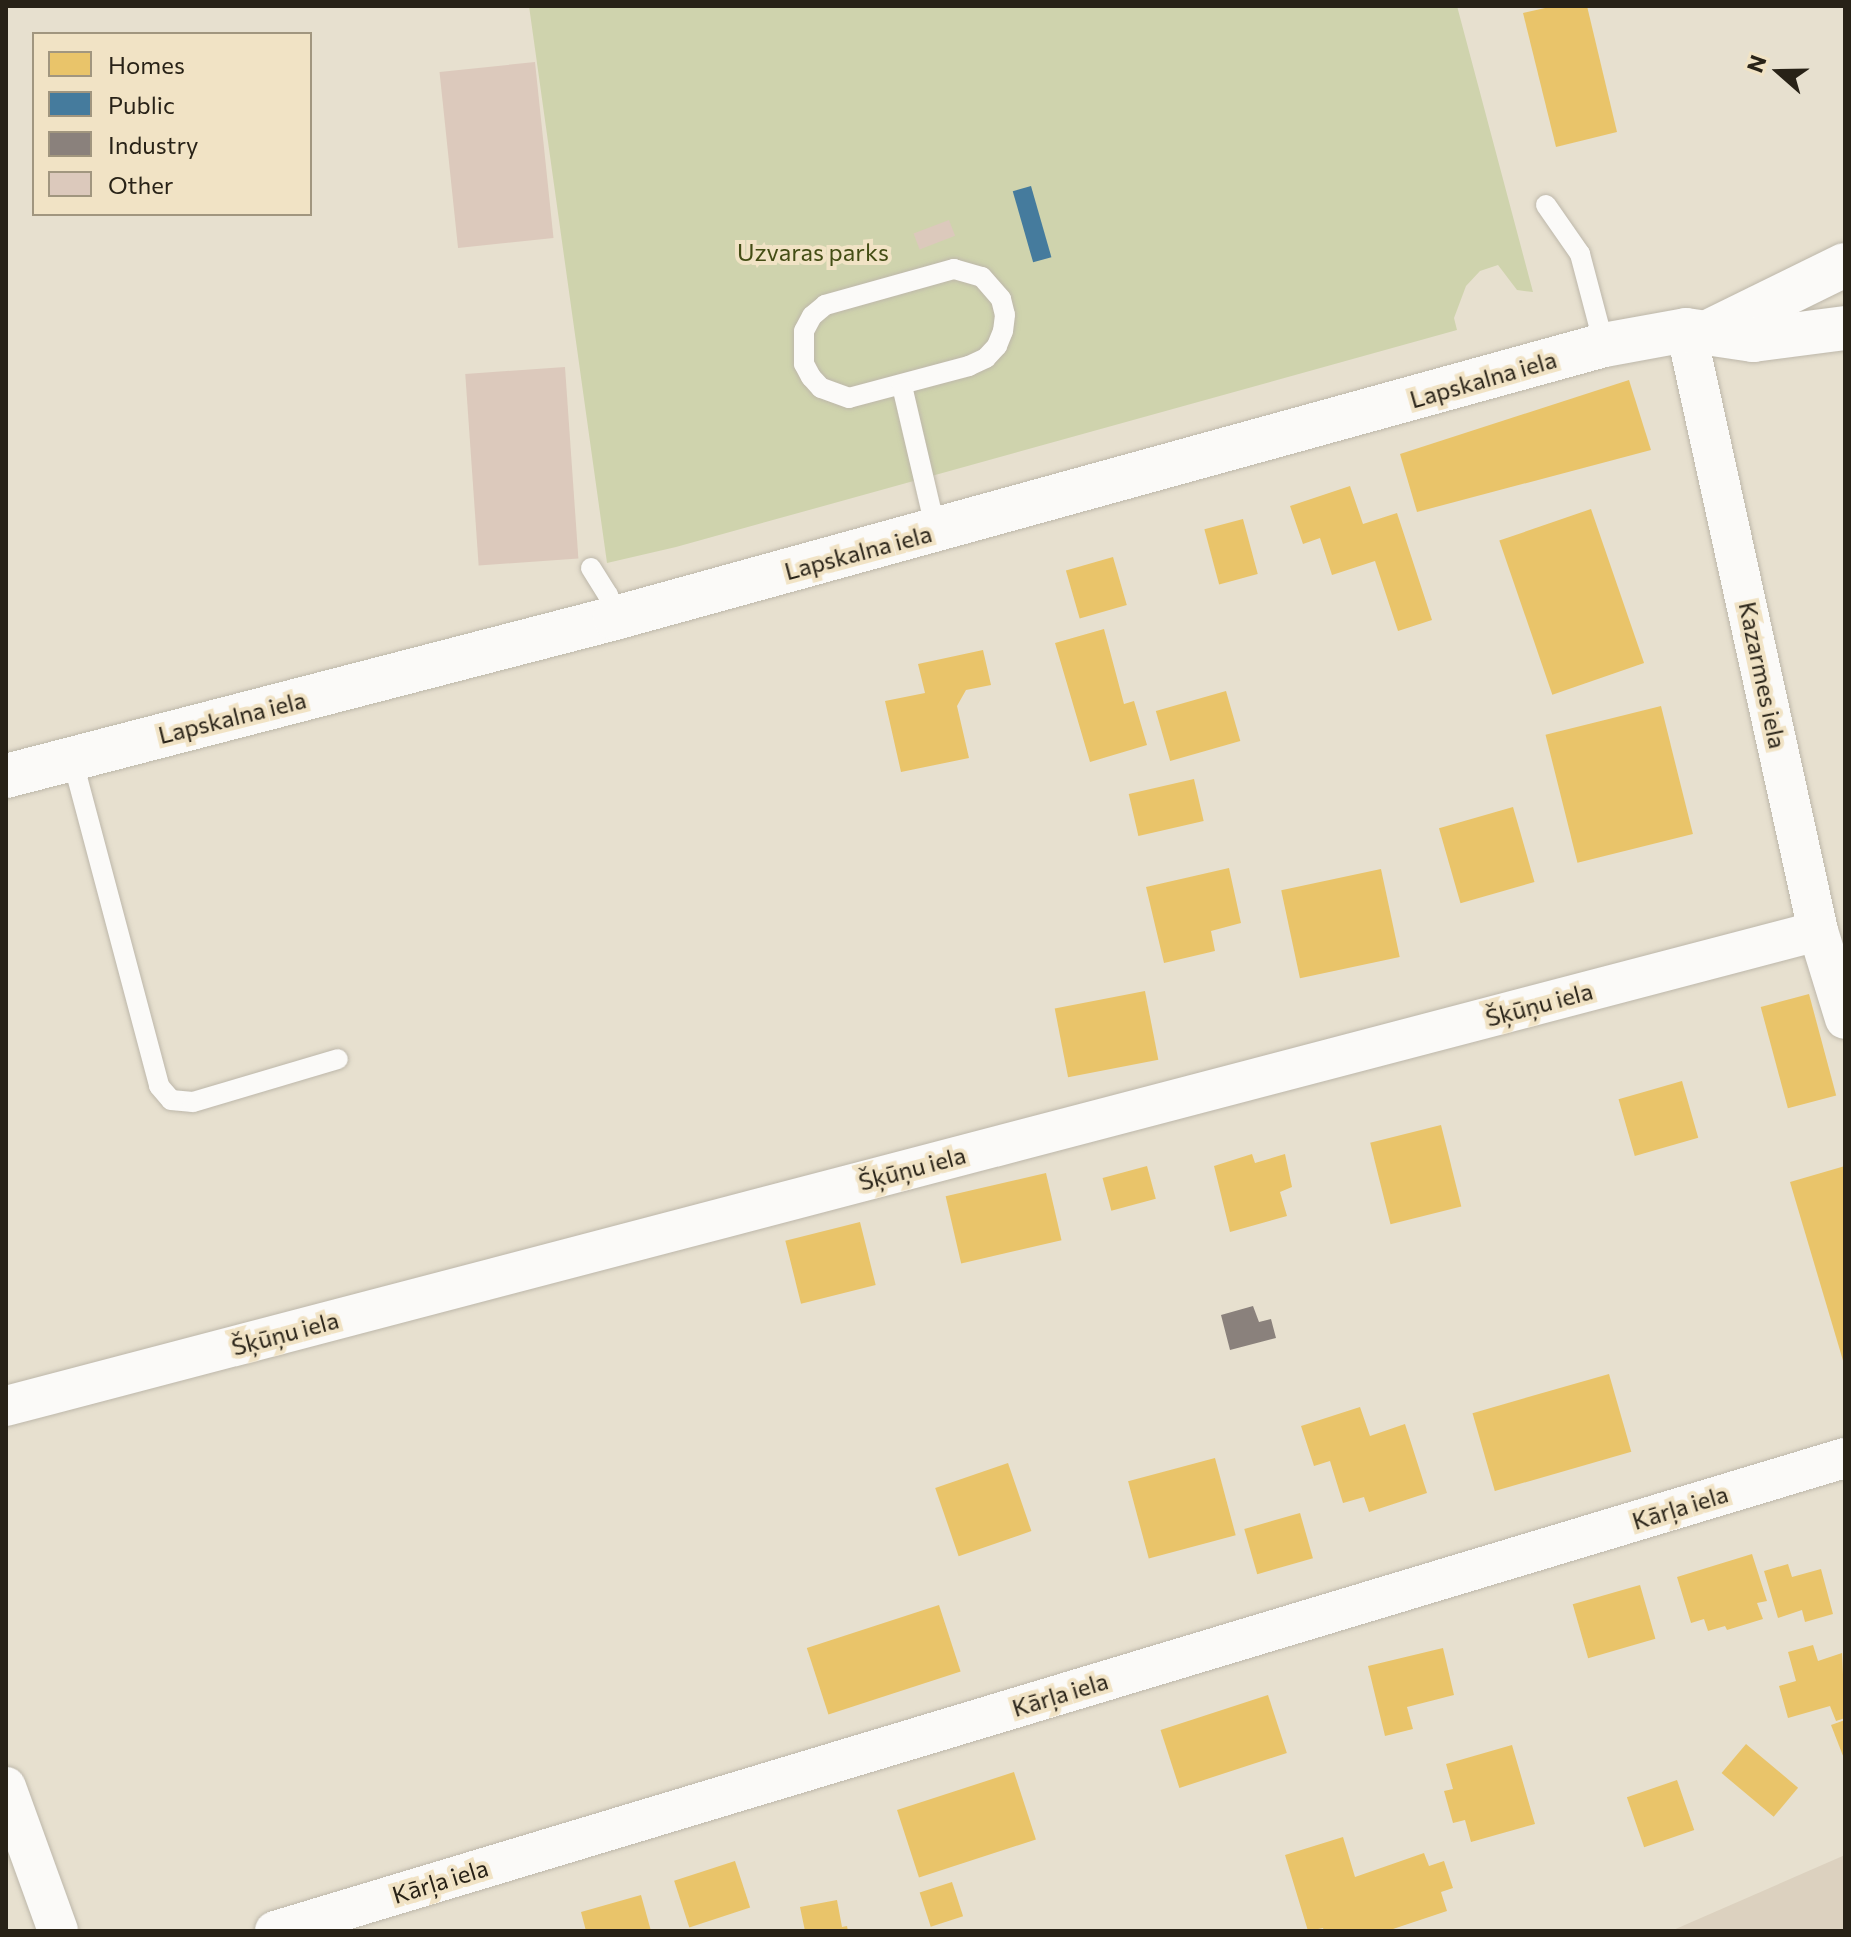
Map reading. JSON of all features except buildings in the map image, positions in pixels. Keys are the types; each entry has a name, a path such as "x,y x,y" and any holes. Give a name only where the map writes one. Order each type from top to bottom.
{"main road":[{"name":"Lapskalna iela","path":"6,776 615,618 1604,345 1698,330 1845,265"},
{"name":"Lapskalna iela","path":"1698,330 1753,340 1845,328"}],"street":[{"name":"Kazarmes iela","path":"1698,330 1818,931 1845,1019"},
{"name":"Šķūņu iela","path":"6,1406 1818,931"},
{"name":"Kārļa iela","path":"275,1931 1845,1458"},
{"path":"6,1787 58,1931"}],"lane":[{"path":"1546,205 1580,254 1604,345"},
{"path":"942,270 969,271 982,277 1001,299 1005,315 997,346 986,358 969,366 902,386 849,398 821,388 804,364 804,331 812,316 825,305 839,300 942,270"},
{"path":"902,386 936,531"},
{"path":"591,568 608,595 615,618"},
{"path":"72,758 159,1086 171,1100 193,1102 338,1059"}],"shaded area":[{"path":"1845,1855 1845,1931 1671,1931"}],"green space":[{"name":"Uzvaras parks","path":"529,6 1457,6 1533,292 1517,290 1498,265 1480,271 1466,286 1454,318 1457,330 676,547 607,563"}]}
